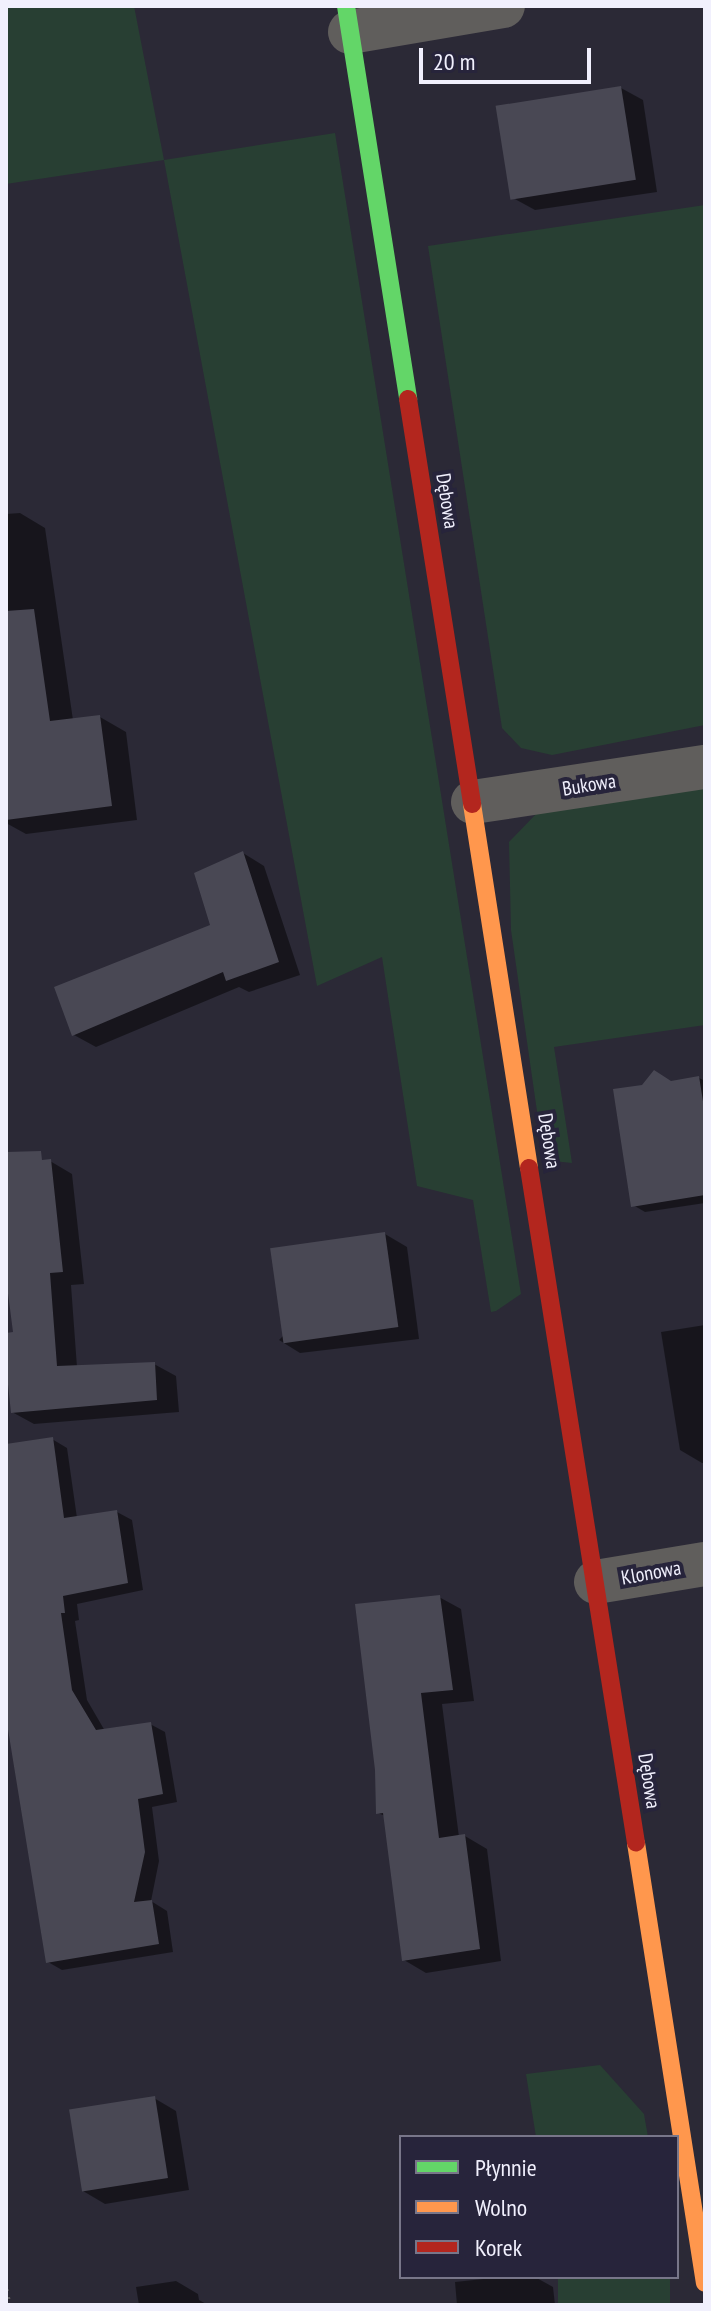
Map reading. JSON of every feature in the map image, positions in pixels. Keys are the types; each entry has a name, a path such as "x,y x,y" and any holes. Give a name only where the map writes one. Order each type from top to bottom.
{"street":[{"path":"348,19 503,6"},
{"name":"Dębowa","path":"348,19 705,2283"},
{"name":"Bukowa","path":"473,802 705,767"},
{"name":"Klonowa","path":"596,1582 705,1564"}],"path":[{"path":"6,2289 9,2305"}],"green space":[{"path":"6,6 134,6 164,160 6,184"},
{"path":"335,133 521,1294 496,1311 491,1312 473,1200 417,1186 382,957 317,986 164,160"},
{"path":"705,205 705,725 552,755 521,748 502,728 428,246"},
{"path":"705,787 705,1025 554,1047 572,1163 544,1160 511,930 509,842 537,813"},
{"path":"600,2065 644,2114 648,2135 536,2135 526,2074"},
{"path":"558,2279 670,2279 670,2305 558,2305"}],"building":[{"path":"621,86 636,180 510,200 496,106"},
{"path":"34,609 50,721 100,715 112,806 6,820 6,611"},
{"path":"243,851 279,962 226,981 223,972 72,1036 54,987 210,925 194,873"},
{"path":"654,1070 671,1081 699,1076 705,1114 705,1195 631,1207 613,1089 642,1085"},
{"path":"41,1151 42,1160 51,1159 63,1272 50,1273 57,1366 155,1362 157,1400 11,1413 6,1365 6,1333 13,1332 6,1278 6,1152"},
{"path":"385,1232 398,1327 283,1343 270,1248"},
{"path":"53,1437 64,1518 117,1510 128,1583 63,1596 65,1613 61,1613 72,1690 96,1730 151,1722 163,1794 138,1799 145,1852 134,1902 152,1900 159,1944 46,1963 6,1717 6,1444"},
{"path":"440,1595 453,1690 421,1693 439,1838 465,1834 480,1949 402,1961 383,1813 376,1814 375,1770 355,1604"},
{"path":"155,2096 168,2178 82,2192 69,2110"}],"traffic: fast":[{"path":"346,6 408,399"}],"traffic: slow":[{"path":"472,804 529,1168"},
{"path":"636,1843 705,2283"}],"traffic: jam":[{"path":"408,399 472,804"},
{"path":"529,1168 636,1843"}]}
